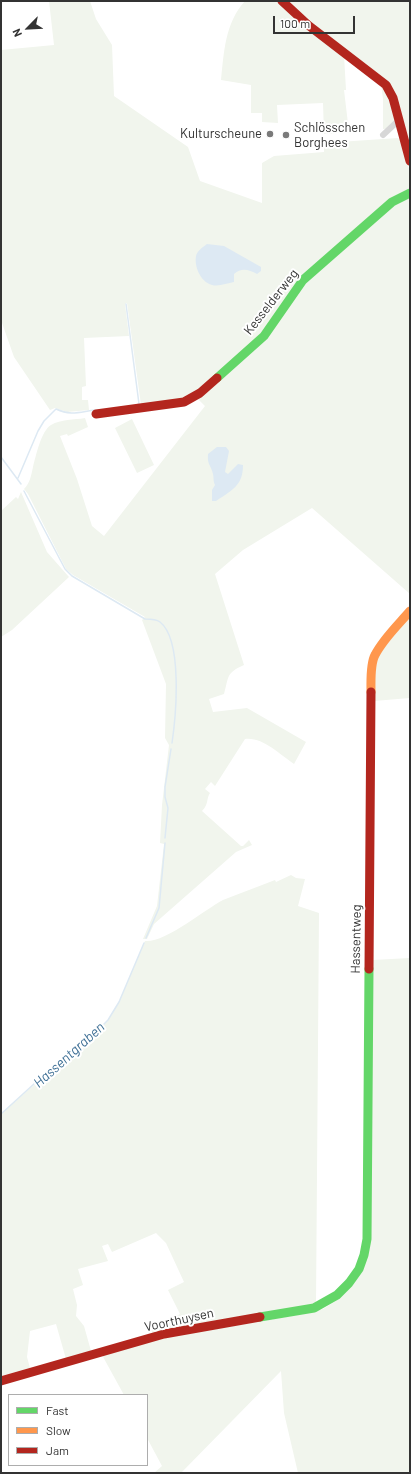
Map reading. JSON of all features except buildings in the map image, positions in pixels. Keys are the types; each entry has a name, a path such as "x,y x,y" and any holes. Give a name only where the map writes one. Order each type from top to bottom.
{"street":[{"path":"282,1 308,25 386,85 393,98 410,161"},
{"path":"383,135 399,120"},
{"name":"Kesselderweg","path":"96,414 184,402 200,393 264,336 303,280 392,202 410,193"},
{"name":"Hassentweg","path":"354,1277 363,1260 367,1239 372,678 374,656 387,637 410,611"},
{"name":"Voorthuysen","path":"1,1381 164,1334 314,1308 328,1301 342,1291 354,1277"}],"shaded area":[{"path":"49,1 90,1 96,19 112,45 114,96 188,147 200,181 262,203 262,163 274,156 324,152 324,143 398,138 401,141 410,172 410,189 393,204 410,196 410,594 312,508 243,550 215,574 244,665 231,673 224,694 209,699 213,712 247,708 306,742 294,764 264,743 252,739 245,739 215,786 211,782 205,789 210,793 206,806 202,811 241,846 249,840 252,845 236,852 154,924 147,939 143,939 157,906 164,844 160,843 162,805 169,745 165,738 166,684 142,620 145,617 73,575 66,569 28,494 24,489 30,479 39,444 47,428 59,422 85,418 88,427 68,436 67,434 60,436 77,479 92,526 104,536 205,406 198,399 186,398 141,405 127,303 125,304 129,336 84,338 86,386 82,387 82,400 88,400 89,410 67,412 55,408 50,410 14,357 1,320 1,50 54,45"},
{"path":"245,1 279,1 344,55 346,90 344,90 349,132 324,134 323,103 277,105 278,123 262,122 262,113 251,113 251,85 221,80 229,28 238,10"},
{"path":"287,1 410,1 410,153 396,95 300,15"},
{"path":"381,84 386,91 397,124 395,128 383,129 383,99"},
{"path":"207,244 224,246 261,267 261,271 257,274 248,270 240,270 234,274 234,282 217,286 208,283 199,274 196,265 196,256 198,252"},
{"path":"132,419 154,465 137,473 115,428"},
{"path":"217,447 226,447 229,451 225,472 228,474 238,464 243,465 241,478 236,487 216,501 212,501 212,490 215,485 209,465 208,454"},
{"path":"21,492 47,552 69,577 12,630 1,637 1,511 16,497 18,499"},
{"path":"410,615 410,698 374,701 376,658"},
{"path":"291,875 296,878 305,879 298,906 319,913 316,1304 153,1334 151,1330 180,1314 168,1290 184,1282 166,1243 156,1233 112,1252 108,1244 102,1246 108,1261 78,1269 83,1285 73,1289 77,1305 76,1316 84,1326 91,1351 66,1359 56,1324 30,1331 27,1357 30,1368 1,1376 1,1114 35,1084 78,1051 108,1020 119,1002 145,941 163,937 173,932 223,900 275,880 276,882"},
{"path":"410,958 410,1473 298,1473 284,1413 281,1371 181,1473 154,1473 162,1466 148,1440 148,1394 123,1394 102,1355 159,1339 309,1313 323,1309 336,1301 347,1291 369,1248 373,960"}],"waterway":[{"path":"126,304 138,404"},
{"path":"18,478 38,431 44,421 56,409 71,413 95,410"},
{"name":"Hassentgraben","path":"1,457 21,484"},
{"name":"Hassentgraben","path":"24,491 65,569 72,576 145,619 153,619 160,622 167,631 172,645 176,679 175,715 172,743"},
{"name":"Hassentgraben","path":"165,838 168,808 165,797 165,787 171,749"},
{"name":"Hassentgraben","path":"146,938 159,908 165,843"},
{"name":"Hassentgraben","path":"1,1114 35,1083 78,1050 108,1020 119,1002 144,943"}],"traffic: fast":[{"path":"217,378 264,336 303,280 392,202 410,193"},
{"path":"260,1317 314,1308 337,1295 349,1283 359,1269 364,1255 367,1239 369,969"}],"traffic: slow":[{"path":"371,692 373,659 386,638 410,611"}],"traffic: jam":[{"path":"282,1 308,25 386,85 393,98 410,161"},
{"path":"96,414 184,402 200,393 217,378"},
{"path":"369,969 371,692"},
{"path":"1,1381 164,1334 260,1317"}],"place":[{"name":"Kulturscheune","path":"270,134"},
{"name":"Schlösschen Borghees","path":"286,135"}]}
